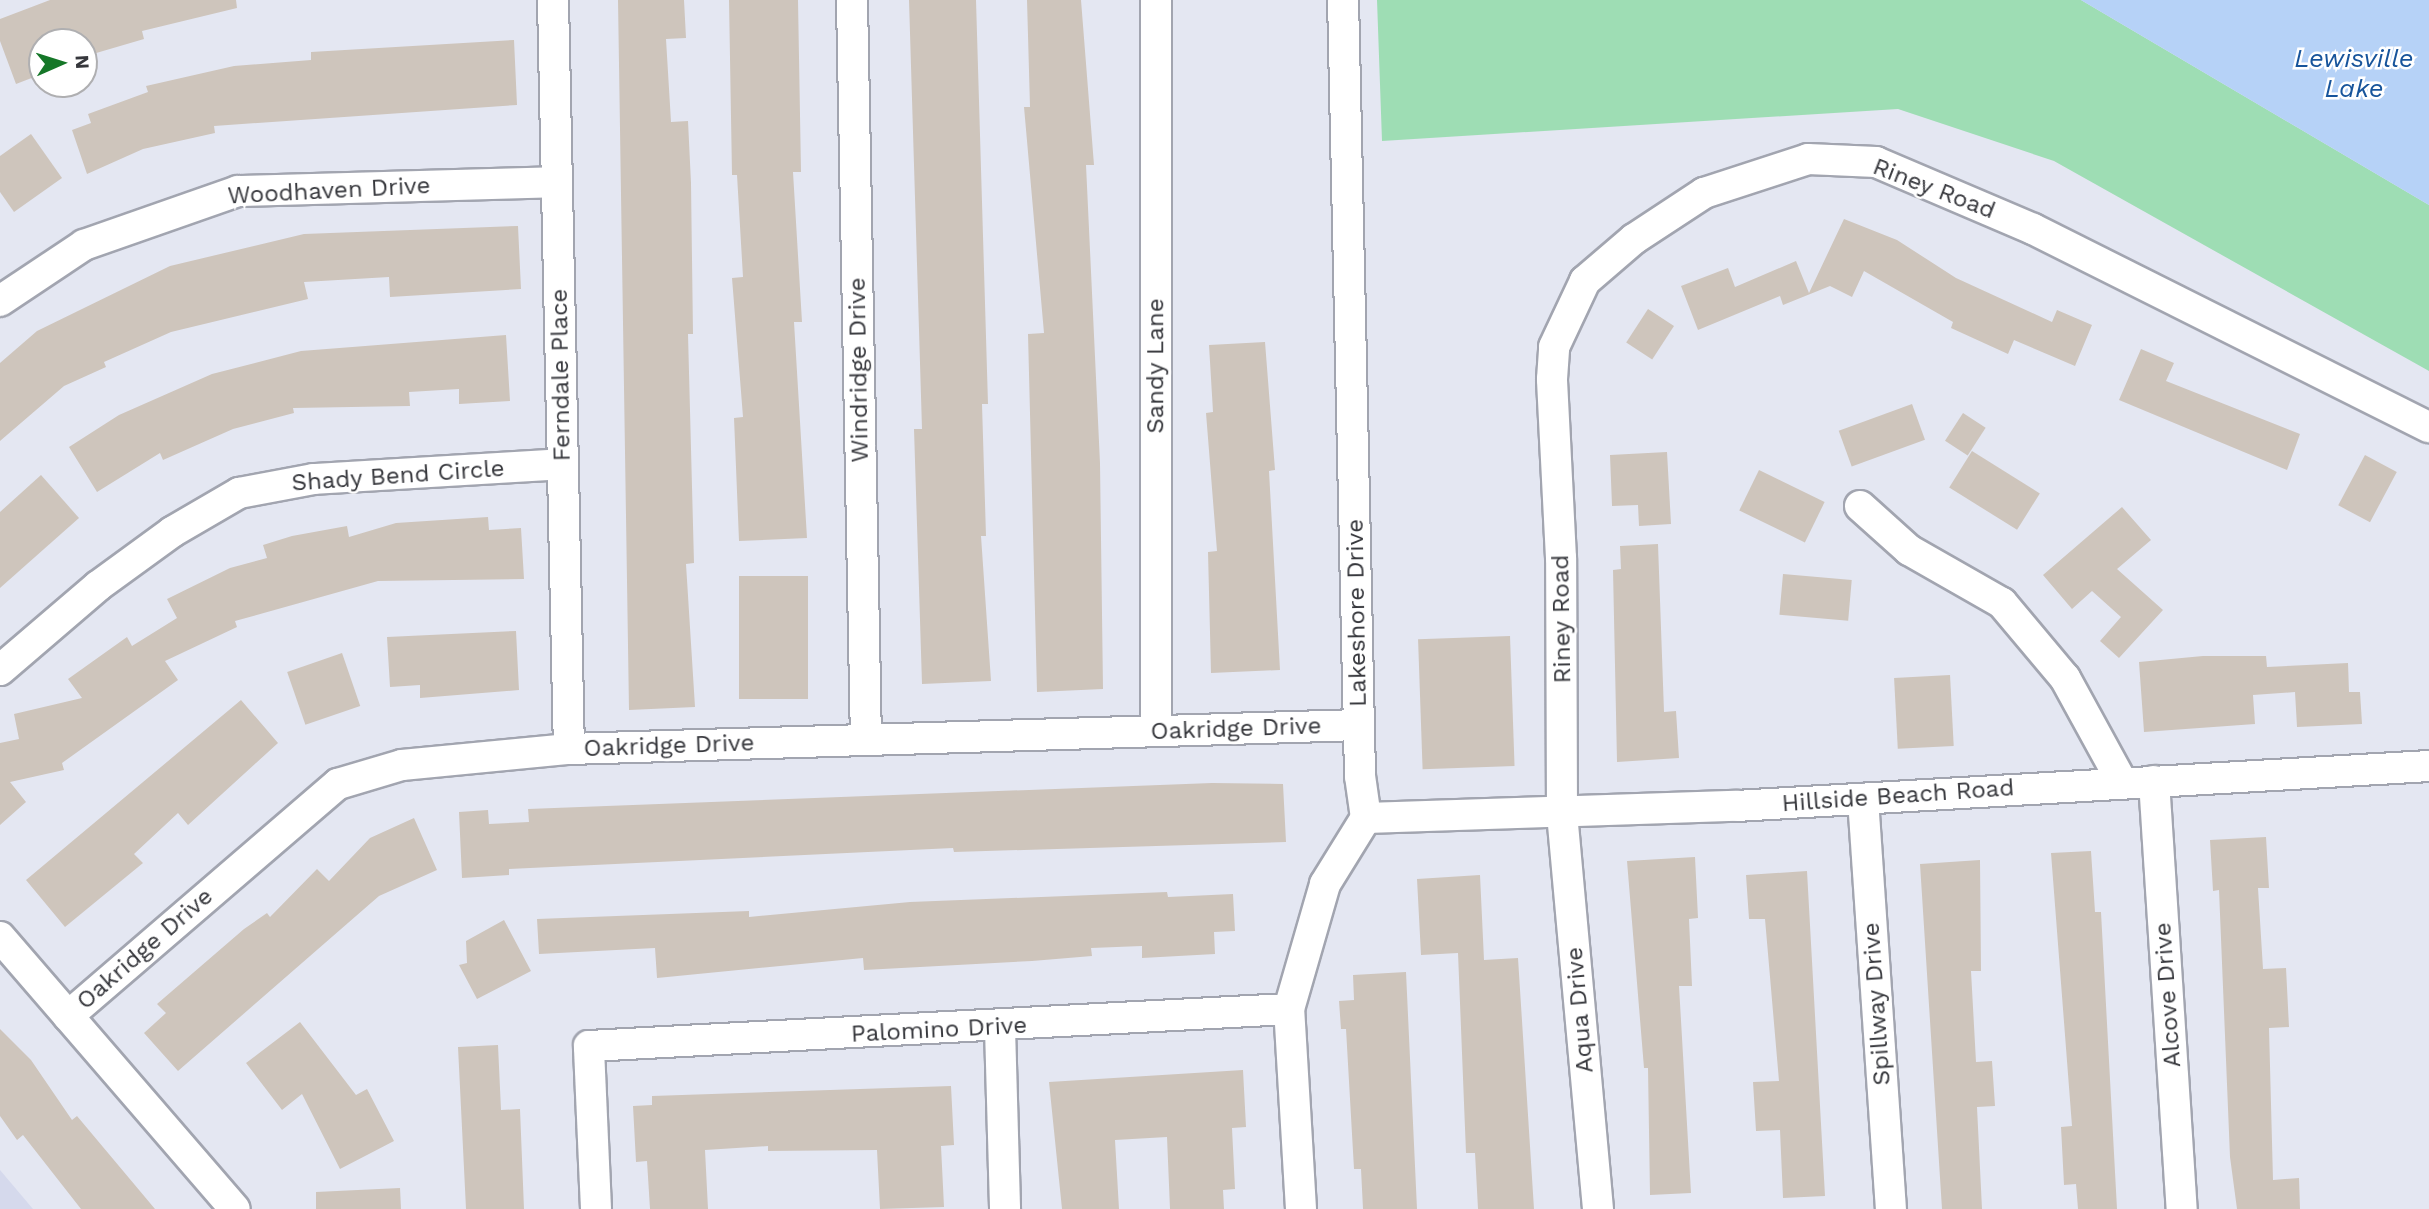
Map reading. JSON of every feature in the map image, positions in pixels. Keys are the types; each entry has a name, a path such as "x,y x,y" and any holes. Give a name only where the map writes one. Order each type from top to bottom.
{"street":[{"name":"Ferndale Place","path":"552,0 569,749"},
{"name":"Windridge Drive","path":"852,0 866,740"},
{"name":"Sandy Lane","path":"1156,0 1156,731"},
{"name":"Lakeshore Drive","path":"1343,0 1359,725 1366,818"},
{"name":"Riney Road","path":"1562,812 1554,347 1585,281 1634,239 1704,193 1808,159 1876,162 2046,235 2429,427"},
{"name":"Woodhaven Drive","path":"0,300 84,245 238,191 556,181"},
{"name":"Shady Bend Circle","path":"0,670 98,586 239,493 314,479 563,464"},
{"path":"1860,506 1909,550 2001,603 2065,678 2122,782"},
{"name":"Oakridge Drive","path":"68,1016 338,784 402,765 569,749 1359,725"},
{"name":"Hillside Beach Road","path":"1366,818 1863,799 2429,766"},
{"name":"Alcove Drive","path":"2154,780 2182,1209"},
{"name":"Spillway Drive","path":"1863,799 1891,1209"},
{"name":"Aqua Drive","path":"1562,812 1598,1209"},
{"path":"1301,1209 1289,1009 1325,884 1366,818"},
{"path":"0,937 235,1209"},
{"name":"Palomino Drive","path":"596,1209 589,1046 1000,1028 1289,1009"},
{"path":"1000,1028 1005,1209"}],"shaded area":[{"path":"0,1170 33,1209 0,1209"}],"green space":[{"path":"1377,0 2081,0 2429,205 2429,371 2054,161 1898,109 1382,141"}],"water":[{"name":"Lewisville Lake","path":"2081,0 2429,0 2429,205"}],"building":[{"path":"50,0 236,0 237,8 142,31 144,39 98,52 98,28 28,28 28,79 16,84 0,41 0,19"},
{"path":"618,0 684,0 686,38 666,39 671,122 688,121 691,183 693,334 688,334 694,563 686,564 695,707 629,710"},
{"path":"729,0 798,0 801,172 793,172 802,322 794,322 807,538 739,541 734,418 743,417 732,278 743,277 737,175 732,175"},
{"path":"909,0 976,0 988,404 982,404 986,536 981,536 991,681 922,684 914,429 922,429"},
{"path":"1027,0 1081,0 1094,165 1086,165 1100,463 1103,689 1037,692 1028,334 1044,333 1024,107 1030,107"},
{"path":"514,40 517,105 214,126 215,133 143,149 87,174 72,130 91,123 88,114 148,92 146,86 234,66 311,60 311,52"},
{"path":"31,134 62,178 14,212 0,192 0,156"},
{"path":"1844,219 1897,240 1956,278 2052,322 2057,310 2092,325 2075,366 2014,340 2008,354 1951,328 1953,322 1864,271 1852,297 1830,286 1783,305 1780,296 1698,330 1681,286 1728,268 1735,287 1796,261 1809,293"},
{"path":"518,226 521,289 390,297 389,277 304,282 308,299 171,332 104,362 106,367 64,386 0,441 0,363 37,331 170,266 304,234"},
{"path":"1648,309 1674,326 1652,359 1626,343"},
{"path":"506,335 510,401 459,404 459,389 409,392 410,406 293,408 294,413 233,429 163,460 160,453 97,492 69,447 119,415 212,374 301,351"},
{"path":"1265,342 1275,470 1269,471 1280,670 1211,673 1208,552 1217,551 1206,413 1213,412 1209,345"},
{"path":"2141,349 2174,363 2166,381 2300,434 2287,470 2119,400"},
{"path":"1912,404 1925,440 1852,466 1839,431"},
{"path":"1963,413 1986,428 1968,455 1945,441"},
{"path":"1972,451 2040,493 2017,530 1949,487"},
{"path":"1667,452 1671,524 1639,526 1638,505 1612,506 1610,455"},
{"path":"2365,455 2397,472 2370,522 2338,505"},
{"path":"1759,470 1825,502 1805,542 1739,510"},
{"path":"41,475 79,518 0,588 0,512"},
{"path":"2122,507 2151,540 2117,569 2163,610 2119,658 2100,641 2121,617 2092,591 2072,609 2043,575"},
{"path":"488,517 489,530 521,528 524,579 378,581 235,621 237,627 165,661 178,680 62,763 64,770 10,782 26,802 0,825 0,743 19,739 14,714 82,698 68,679 127,637 132,646 177,618 167,599 230,568 267,558 263,545 292,536 347,526 349,537 396,523"},
{"path":"1658,544 1664,712 1676,711 1679,758 1617,762 1613,570 1621,569 1620,546"},
{"path":"1783,574 1852,580 1848,621 1779,615"},
{"path":"739,576 808,576 808,699 739,699"},
{"path":"516,631 519,690 420,698 420,685 390,687 387,637"},
{"path":"1510,636 1515,766 1423,769 1418,639"},
{"path":"342,653 360,706 305,725 287,672"},
{"path":"2203,656 2266,656 2267,667 2348,663 2349,692 2360,692 2362,724 2297,727 2295,692 2253,695 2255,724 2144,732 2139,662"},
{"path":"1950,675 1954,746 1898,749 1894,678"},
{"path":"241,700 278,743 188,825 178,813 134,854 143,863 65,927 26,880"},
{"path":"1212,783 1283,784 1286,842 954,852 953,848 509,869 509,875 462,878 459,812 488,810 489,824 529,822 528,809"},
{"path":"414,818 437,870 379,896 178,1071 144,1033 166,1013 157,1004 244,929 267,913 270,917 317,869 329,881 370,838"},
{"path":"2266,837 2269,888 2258,888 2263,969 2286,968 2289,1027 2269,1028 2273,1180 2299,1178 2300,1209 2237,1209 2230,1157 2219,890 2213,891 2210,840"},
{"path":"2091,851 2095,912 2101,912 2117,1209 2078,1209 2076,1184 2064,1185 2061,1127 2072,1126 2051,853"},
{"path":"1695,857 1698,918 1689,919 1692,986 1679,986 1691,1193 1650,1195 1648,1068 1644,1068 1627,861"},
{"path":"1980,860 1981,971 1971,971 1976,1062 1992,1061 1995,1106 1977,1107 1982,1209 1942,1209 1920,864"},
{"path":"1807,871 1825,1196 1783,1198 1780,1130 1756,1131 1753,1082 1779,1081 1765,919 1749,919 1746,875"},
{"path":"1480,875 1484,960 1518,958 1534,1209 1478,1209 1475,1153 1466,1153 1458,953 1421,955 1417,879"},
{"path":"1167,892 1168,897 1233,894 1235,931 1214,932 1215,954 1142,958 1142,946 1091,948 1092,956 1032,961 864,970 863,958 657,978 655,948 539,954 537,919 749,911 749,917 910,902"},
{"path":"504,920 531,971 477,999 459,965 467,963 466,941"},
{"path":"1406,972 1417,1209 1363,1209 1361,1169 1354,1169 1346,1029 1341,1029 1339,1001 1354,1000 1353,975"},
{"path":"300,1022 356,1095 367,1089 394,1141 340,1169 302,1094 282,1110 246,1063"},
{"path":"0,1029 31,1060 72,1120 77,1116 155,1209 81,1209 23,1135 17,1140 0,1116"},
{"path":"498,1045 501,1110 520,1109 524,1209 466,1209 458,1047"},
{"path":"1243,1070 1246,1127 1232,1128 1235,1189 1223,1190 1224,1209 1170,1209 1167,1137 1115,1140 1119,1209 1062,1209 1049,1082"},
{"path":"951,1086 954,1145 941,1146 944,1207 880,1209 877,1150 768,1151 768,1146 705,1150 708,1209 650,1209 647,1161 636,1162 633,1106 652,1105 652,1096"},
{"path":"400,1188 401,1209 316,1209 316,1192"}]}
